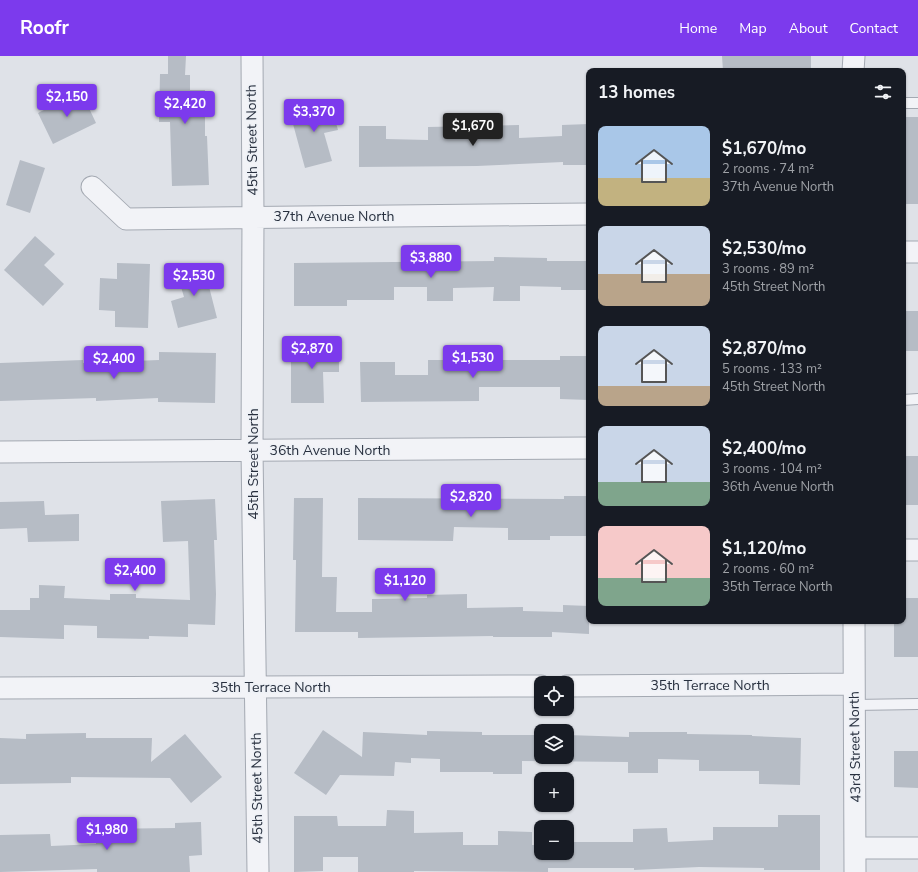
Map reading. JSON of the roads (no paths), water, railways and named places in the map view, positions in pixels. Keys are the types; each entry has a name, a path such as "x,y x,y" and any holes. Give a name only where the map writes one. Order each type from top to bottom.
{"street":[{"name":"45th Street North","path":"252,56 252,450 258,872"},
{"path":"853,68 854,56"},
{"name":"37th Avenue North","path":"92,187 126,219 586,214"},
{"path":"906,252 918,252"},
{"name":"36th Avenue North","path":"0,452 586,448"},
{"path":"906,550 918,550"},
{"name":"43rd Street North","path":"854,624 856,872"},
{"name":"35th Terrace North","path":"574,686 854,684"},
{"name":"35th Terrace North","path":"0,688 534,686"},
{"path":"856,848 918,848"}],"lane":[{"path":"906,103 918,103"},
{"path":"906,400 918,400"},
{"path":"854,705 918,704"}]}
